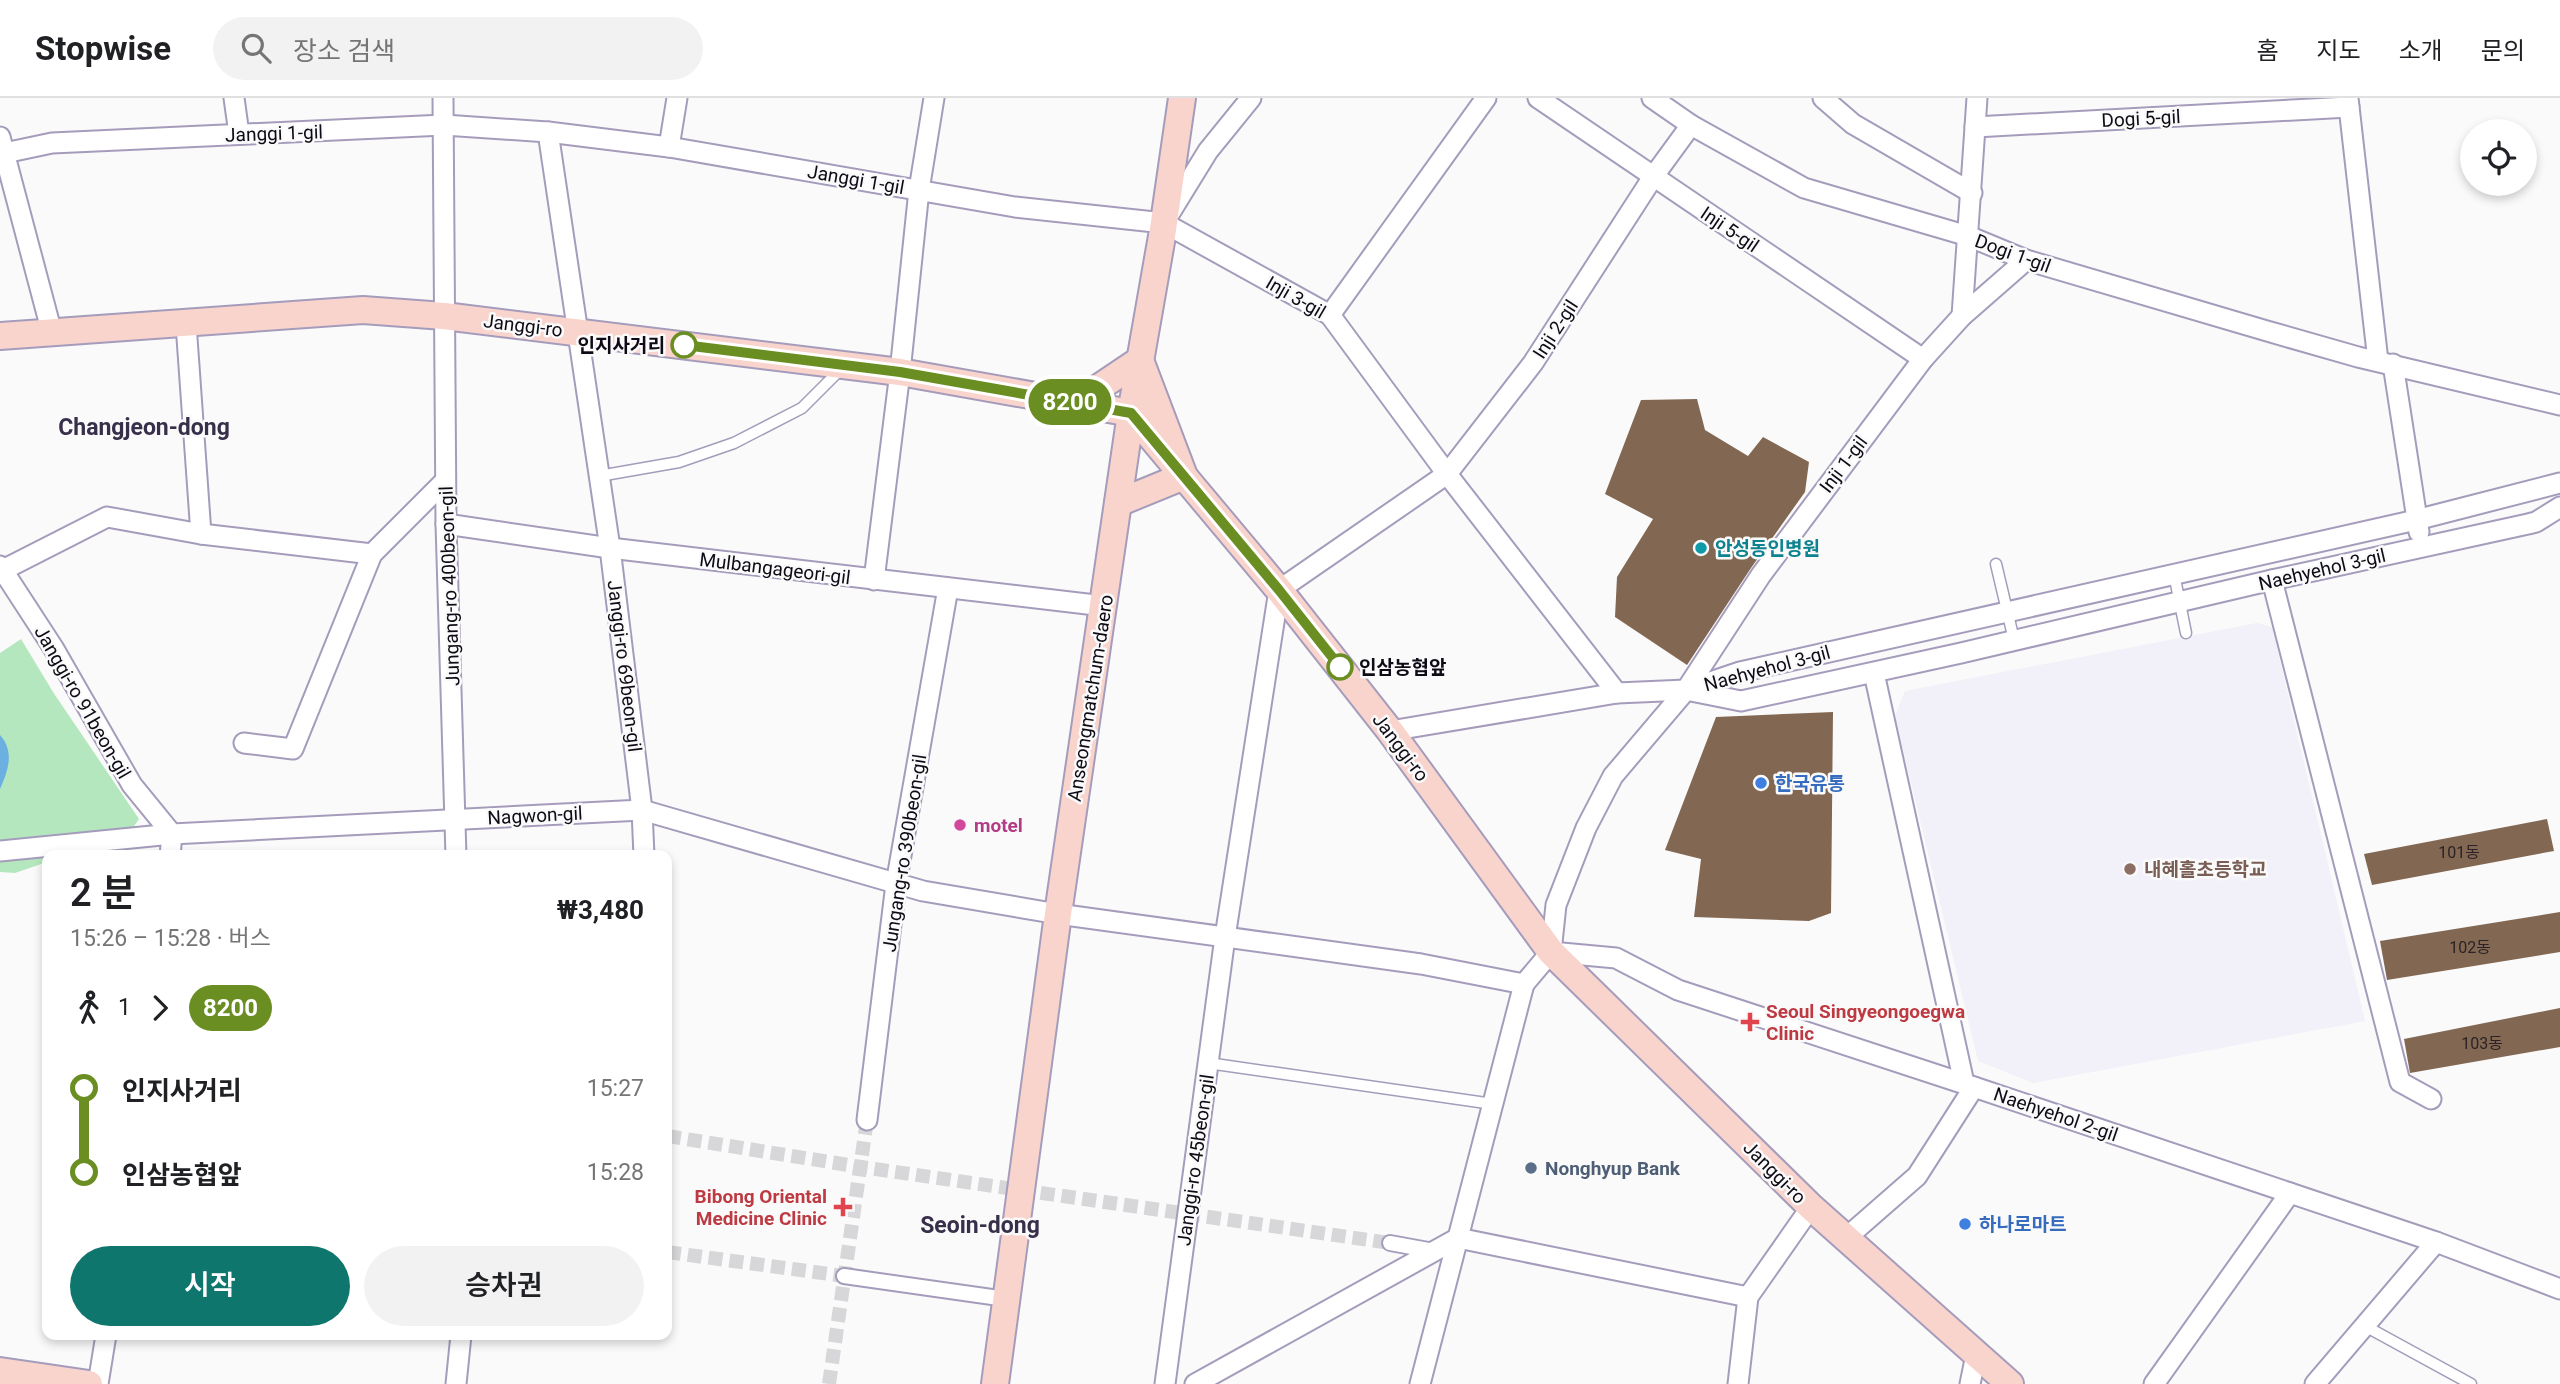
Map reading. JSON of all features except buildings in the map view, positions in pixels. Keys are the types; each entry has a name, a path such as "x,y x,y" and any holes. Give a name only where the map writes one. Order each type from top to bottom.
{"main road":[{"name":"Anseongmatchum-daero","path":"995,1384 1058,914 1131,413 1164,223 1182,98"},
{"name":"Janggi-ro","path":"0,336 363,310 576,331 900,372 1131,413 1279,590 1390,731 1551,952 1811,1207 2010,1384"},
{"path":"1076,403 1140,359 1184,476 1118,503"},
{"path":"0,1371 89,1384"}],"street":[{"path":"234,98 239,134"},
{"name":"Jungang-ro 400beon-gil","path":"443,98 445,481 456,850"},
{"path":"669,146 677,98"},
{"path":"874,580 919,190 934,98"},
{"path":"1164,223 1208,151 1251,98"},
{"path":"1330,315 1486,98"},
{"name":"Inji 5-gil","path":"1538,98 1923,359"},
{"name":"Dogi 1-gil","path":"1652,98 1691,125 1804,188 1968,236 2026,260 2267,331 2560,405"},
{"path":"1823,98 1853,124 1972,193"},
{"path":"1962,316 1977,98"},
{"name":"Dogi 5-gil","path":"1975,127 2348,103 2386,362"},
{"name":"Janggi 1-gil","path":"1,147 444,125 548,132 669,146 1015,207 1164,223"},
{"name":"Inji 2-gil","path":"1279,590 1447,474 1533,363 1653,177 1691,125"},
{"path":"548,132 576,331"},
{"path":"1,147 52,332"},
{"name":"Inji 3-gil","path":"1164,223 1330,315 1447,474"},
{"name":"Inji 1-gil","path":"1551,952 1556,905 1597,807 1613,776 1686,690 1760,575 1923,359 1962,316 2026,260"},
{"path":"186,324 201,534"},
{"name":"Janggi-ro 69beon-gil","path":"576,331 610,548 642,810 644,850"},
{"path":"2386,362 2422,547"},
{"path":"1447,474 1617,693"},
{"path":"244,743 293,748 372,554 445,481"},
{"name":"Naehyehol 3-gil","path":"1686,690 1740,671 2416,520 2560,483"},
{"name":"Naehyehol 3-gil","path":"1686,690 1741,701 2536,522 2560,507"},
{"path":"1,568 107,517 201,534 372,554"},
{"name":"Mulbangageori-gil","path":"446,524 610,548 1104,606"},
{"name":"Janggi-ro 91beon-gil","path":"1,568 54,649 132,785 172,834"},
{"path":"2272,580 2400,1082 2431,1099"},
{"name":"Jungang-ro 390beon-gil","path":"867,1120 896,884 948,588"},
{"name":"Janggi-ro 45beon-gil","path":"1164,1384 1225,937 1279,590"},
{"path":"1846,1238 1917,1176 1969,1085 1874,673"},
{"path":"1390,731 1617,693 1686,690"},
{"name":"Nagwon-gil","path":"0,851 172,834 642,810 923,891 1058,914"},
{"path":"171,850 172,834"},
{"path":"1058,914 1421,964 1524,984"},
{"path":"1420,1384 1524,984 1551,952"},
{"name":"Naehyehol 2-gil","path":"1551,952 1616,958 1678,990 2436,1242 2560,1289"},
{"path":"2154,1384 2290,1193"},
{"path":"1738,1384 1748,1297 1811,1207"},
{"path":"1195,1384 1458,1238 1748,1297"},
{"path":"2315,1384 2436,1242"},
{"path":"1390,1243 1434,1251"},
{"path":"844,1276 1006,1299"},
{"path":"98,1384 105,1340"},
{"path":"456,1384 460,1340"},
{"path":"1970,1384 1976,1355"}],"lane":[{"path":"599,476 679,462 734,443 802,408 845,365"},
{"path":"1996,564 2014,640"},
{"path":"2174,574 2186,633"},
{"path":"1208,1063 1493,1104"},
{"path":"2365,1326 2470,1384"}],"shaded area":[{"name":"내혜홀초등학교","path":"2257,623 2272,627 2365,1021 2033,1083 1978,1061 1895,716 1905,691"}],"green space":[{"path":"21,639 53,692 139,819 130,832 80,850 42,850 42,864 15,873 0,872 0,653"}],"water":[{"path":"0,735 5,741 9,762 0,789"}],"tunnel":[{"path":"829,1384 867,1120"},
{"path":"672,1137 861,1167 1390,1243"},
{"path":"672,1253 844,1276"}],"bus line":[{"name":"8200","path":"684,345 900,372 1131,413 1340,667"}],"place":[{"name":"인지사거리","path":"684,345"},
{"name":"안성동인병원","path":"1701,548"},
{"name":"인삼농협앞","path":"1340,667"},
{"name":"한국유통","path":"1761,783"},
{"name":"motel","path":"960,825"},
{"name":"내혜홀초등학교","path":"2130,869"},
{"name":"Seoul Singyeongoegwa Clinic","path":"1750,1022"},
{"name":"Nonghyup Bank","path":"1531,1168"},
{"name":"Bibong Oriental Medicine Clinic","path":"843,1207"},
{"name":"하나로마트","path":"1965,1224"}],"district":[{"name":"Changjeon-dong","path":"144,427"},
{"name":"Seoin-dong","path":"980,1225"}]}
